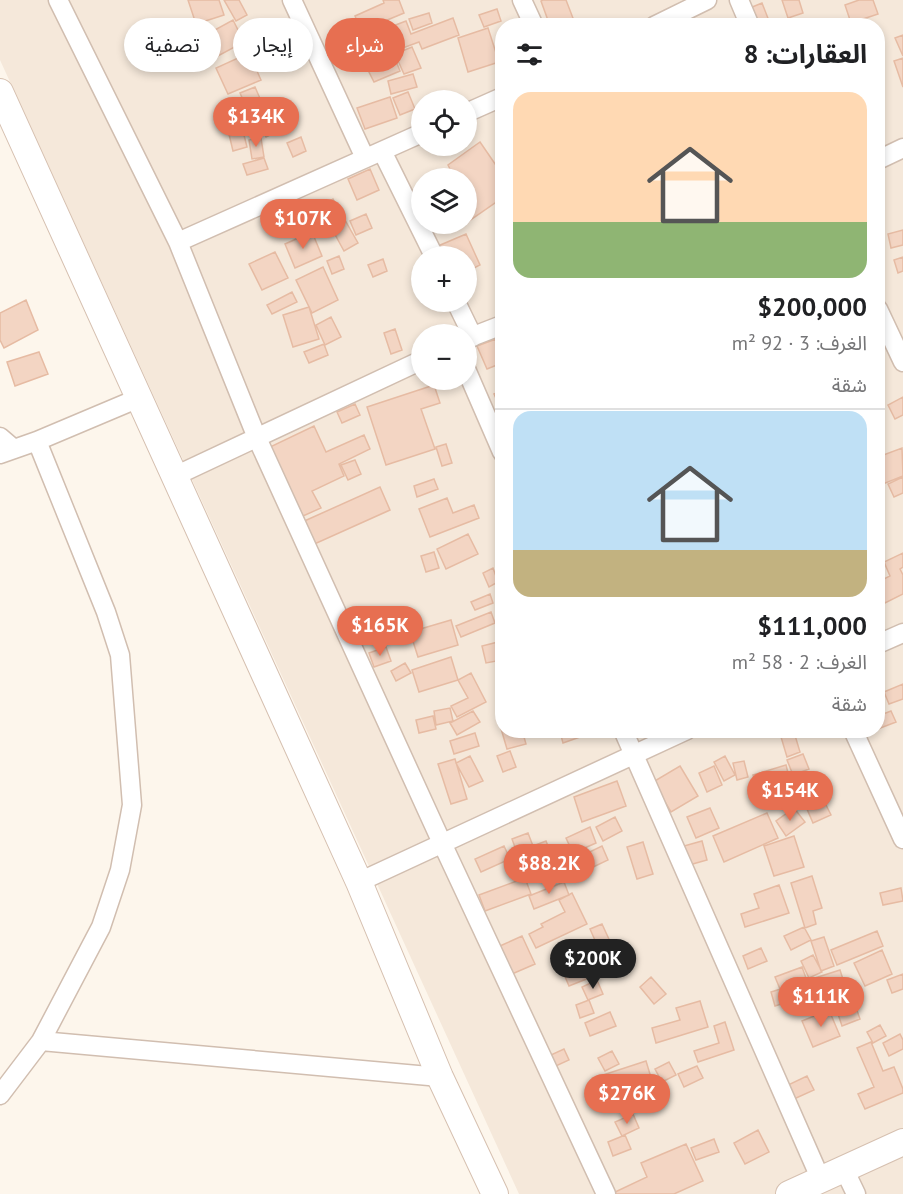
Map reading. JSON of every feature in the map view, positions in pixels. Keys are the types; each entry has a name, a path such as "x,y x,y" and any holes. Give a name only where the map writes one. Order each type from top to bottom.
{"street":[{"path":"58,0 178,242 257,438 606,1194"},
{"path":"292,0 365,158"},
{"path":"522,0 530,18"},
{"path":"670,18 707,0"},
{"path":"739,0 747,18"},
{"path":"0,92 359,882 440,1077 495,1194"},
{"path":"477,108 495,100"},
{"path":"178,242 411,138"},
{"path":"885,157 903,148"},
{"path":"382,151 429,246"},
{"path":"885,324 903,362"},
{"path":"477,335 495,327"},
{"path":"175,476 411,365"},
{"path":"475,390 495,436"},
{"path":"0,437 7,452 139,398"},
{"path":"0,1095 41,1041 101,927 120,870 132,805 120,655 106,612 37,441"},
{"path":"885,641 903,633"},
{"path":"627,738 833,1174 856,1194"},
{"path":"359,882 670,738"},
{"path":"857,738 903,839"},
{"path":"41,1041 440,1077"},
{"path":"789,1194 903,1142"}],"shaded area":[{"path":"0,0 903,0 903,1194 519,1194 0,60"}],"building":[{"path":"188,0 219,0 224,15 215,18 194,18"},
{"path":"224,0 239,0 247,15 234,18"},
{"path":"383,0 399,0 404,13 392,18 356,18 355,16 384,3"},
{"path":"566,0 573,18 547,18 541,1"},
{"path":"782,0 799,0 803,13 788,18"},
{"path":"859,0 873,0 878,14 866,18 849,18 845,5"},
{"path":"762,3 768,18 748,18 745,10"},
{"path":"497,9 500,18 495,18 495,23 484,27 479,15"},
{"path":"429,13 432,23 413,30 409,19"},
{"path":"453,18 459,35 422,49 419,42 405,47 405,21 411,34"},
{"path":"233,20 233,48 221,54 221,27"},
{"path":"488,28 495,50 495,63 468,72 458,38"},
{"path":"903,35 903,56 895,38"},
{"path":"412,47 421,68 404,74 405,50"},
{"path":"903,58 903,87 894,61"},
{"path":"233,60 233,72 257,72 261,80 228,94 218,72 221,72 221,66"},
{"path":"369,72 398,72 374,82"},
{"path":"413,74 417,87 391,94 388,81"},
{"path":"255,87 262,103 247,109 240,93"},
{"path":"408,92 411,99 411,111 400,115 393,98"},
{"path":"390,97 397,118 365,129 357,108"},
{"path":"274,115 281,130 266,137 259,123"},
{"path":"242,127 247,147 233,151 228,130"},
{"path":"301,137 306,151 293,157 287,143"},
{"path":"261,138 264,157 252,159 249,140"},
{"path":"480,142 495,164 495,203 477,215 477,168 450,168 448,165 461,156 477,156 477,144"},
{"path":"264,158 268,169 247,175 243,164"},
{"path":"370,169 379,190 357,200 348,179"},
{"path":"333,199 358,243 344,251 320,207"},
{"path":"366,214 372,228 356,235 350,221"},
{"path":"903,230 903,245 891,248 888,234"},
{"path":"312,232 322,256 295,268 285,244"},
{"path":"466,234 471,246 438,246"},
{"path":"275,252 288,278 262,290 249,264"},
{"path":"339,256 344,269 332,274 327,261"},
{"path":"903,257 903,271 898,273 894,260"},
{"path":"383,259 387,271 373,277 368,265"},
{"path":"323,267 338,300 312,313 296,280"},
{"path":"292,292 297,302 272,314 267,305"},
{"path":"26,300 38,330 4,348 0,340 0,313"},
{"path":"309,307 319,339 293,347 283,315"},
{"path":"331,317 341,337 325,345 316,325"},
{"path":"395,329 402,350 391,354 384,333"},
{"path":"495,339 495,366 487,369 477,346"},
{"path":"324,344 328,355 309,363 304,352"},
{"path":"39,352 48,374 15,386 7,362"},
{"path":"419,390 436,390 440,403 421,409 435,449 386,465 367,407"},
{"path":"903,397 903,415 895,419 888,405"},
{"path":"355,404 360,415 342,423 337,412"},
{"path":"314,426 326,452 364,435 370,449 339,464 344,476 312,491 321,508 303,516 270,447"},
{"path":"446,444 452,463 442,466 436,447"},
{"path":"902,448 903,476 885,483 885,454"},
{"path":"355,460 361,474 348,480 341,465"},
{"path":"903,477 903,493 894,497 888,484"},
{"path":"434,479 438,489 417,497 414,486"},
{"path":"380,487 390,510 310,546 300,523"},
{"path":"447,498 453,513 474,505 479,518 430,537 419,509"},
{"path":"468,534 478,554 446,569 437,549"},
{"path":"434,552 439,568 426,572 421,556"},
{"path":"903,553 903,567 900,569 903,575 903,594 885,603 885,578 890,576 885,562"},
{"path":"493,568 495,584 489,587 483,573"},
{"path":"490,594 493,603 475,610 471,602"},
{"path":"491,612 495,623 461,637 456,626"},
{"path":"451,620 458,645 418,657 410,632"},
{"path":"374,623 379,636 360,644 355,630"},
{"path":"495,643 495,661 486,663 482,646"},
{"path":"386,647 391,661 374,667 369,653"},
{"path":"451,657 458,680 419,692 412,670"},
{"path":"405,663 411,673 396,681 391,671"},
{"path":"471,673 486,702 457,717 451,706 468,698 458,680"},
{"path":"903,684 903,699 889,704 885,692"},
{"path":"450,708 453,721 436,725 434,711"},
{"path":"473,711 480,722 457,735 450,723"},
{"path":"891,711 896,722 885,726 885,713"},
{"path":"433,716 436,729 419,733 416,720"},
{"path":"475,733 479,746 454,754 450,741"},
{"path":"504,738 524,738 526,744 507,749"},
{"path":"562,738 577,738 563,743"},
{"path":"781,738 796,738 800,752 787,757"},
{"path":"510,751 516,767 503,772 497,756"},
{"path":"803,754 809,769 793,775 787,760"},
{"path":"470,756 483,781 469,787 456,763"},
{"path":"725,756 735,775 724,781 714,762"},
{"path":"455,759 467,799 451,804 438,764"},
{"path":"744,761 748,777 737,780 733,763"},
{"path":"786,765 790,781 807,776 811,788 762,803 753,775"},
{"path":"680,766 698,796 671,812 653,782"},
{"path":"714,766 722,785 707,792 699,773"},
{"path":"617,781 626,806 582,822 574,797"},
{"path":"824,801 831,815 813,823 807,809"},
{"path":"710,808 719,828 696,838 687,817"},
{"path":"794,808 805,822 786,836 776,821"},
{"path":"767,813 778,838 724,862 713,836"},
{"path":"615,817 622,831 603,841 596,827"},
{"path":"590,827 596,843 573,853 566,838"},
{"path":"528,833 533,846 546,841 555,864 525,875 512,839"},
{"path":"794,836 804,867 774,876 764,846"},
{"path":"702,841 707,860 689,865 684,846"},
{"path":"643,842 653,874 637,879 627,847"},
{"path":"504,846 510,859 481,872 475,859"},
{"path":"602,846 608,860 587,870 581,856"},
{"path":"573,855 581,875 567,882 558,861"},
{"path":"812,876 822,908 813,911 816,924 805,928 791,883"},
{"path":"525,878 531,894 485,911 479,895"},
{"path":"564,882 569,895 534,909 529,896"},
{"path":"779,885 789,913 745,927 741,914 759,908 754,894"},
{"path":"901,888 903,901 883,905 880,893"},
{"path":"572,893 587,924 536,948 529,934 543,927 541,924 565,912 559,900"},
{"path":"602,924 613,948 601,954 590,929"},
{"path":"804,927 811,940 791,950 784,936"},
{"path":"877,931 883,946 837,965 831,950"},
{"path":"522,936 535,964 512,974 500,946"},
{"path":"824,937 834,966 821,971 811,941"},
{"path":"761,948 767,961 748,969 743,956"},
{"path":"882,950 892,974 865,986 854,963"},
{"path":"813,955 822,972 809,978 801,961"},
{"path":"588,961 594,976 569,986 563,972"},
{"path":"802,967 806,978 780,989 775,977"},
{"path":"840,970 849,998 837,1001 833,987 775,1006 771,992"},
{"path":"903,974 903,989 892,993 887,980"},
{"path":"651,977 666,994 654,1004 640,987"},
{"path":"597,980 603,994 588,1000 582,987"},
{"path":"815,996 819,1008 799,1015 795,1003"},
{"path":"853,999 860,1019 842,1026 835,1005"},
{"path":"589,1000 594,1013 580,1018 576,1005"},
{"path":"700,1001 708,1027 656,1043 652,1028 680,1020 676,1008"},
{"path":"829,1010 840,1036 813,1047 802,1021"},
{"path":"610,1012 616,1026 590,1036 585,1023"},
{"path":"725,1022 734,1050 698,1062 694,1051 719,1043 714,1026"},
{"path":"880,1025 886,1036 873,1043 867,1032"},
{"path":"900,1034 903,1049 889,1056 883,1043"},
{"path":"871,1042 883,1071 894,1067 903,1093 865,1109 858,1094 874,1087 857,1048"},
{"path":"564,1049 569,1060 547,1070 542,1059"},
{"path":"612,1051 619,1064 605,1071 598,1058"},
{"path":"646,1061 653,1084 607,1099 600,1076"},
{"path":"669,1062 676,1075 662,1082 655,1069"},
{"path":"697,1066 703,1078 684,1087 678,1074"},
{"path":"807,1076 814,1090 794,1099 788,1085"},
{"path":"633,1114 639,1128 622,1136 615,1122"},
{"path":"758,1130 769,1152 745,1164 734,1143"},
{"path":"625,1135 631,1149 613,1156 608,1142"},
{"path":"714,1139 719,1152 696,1160 691,1148"},
{"path":"686,1144 703,1181 674,1194 611,1194 647,1177 641,1163"}]}
